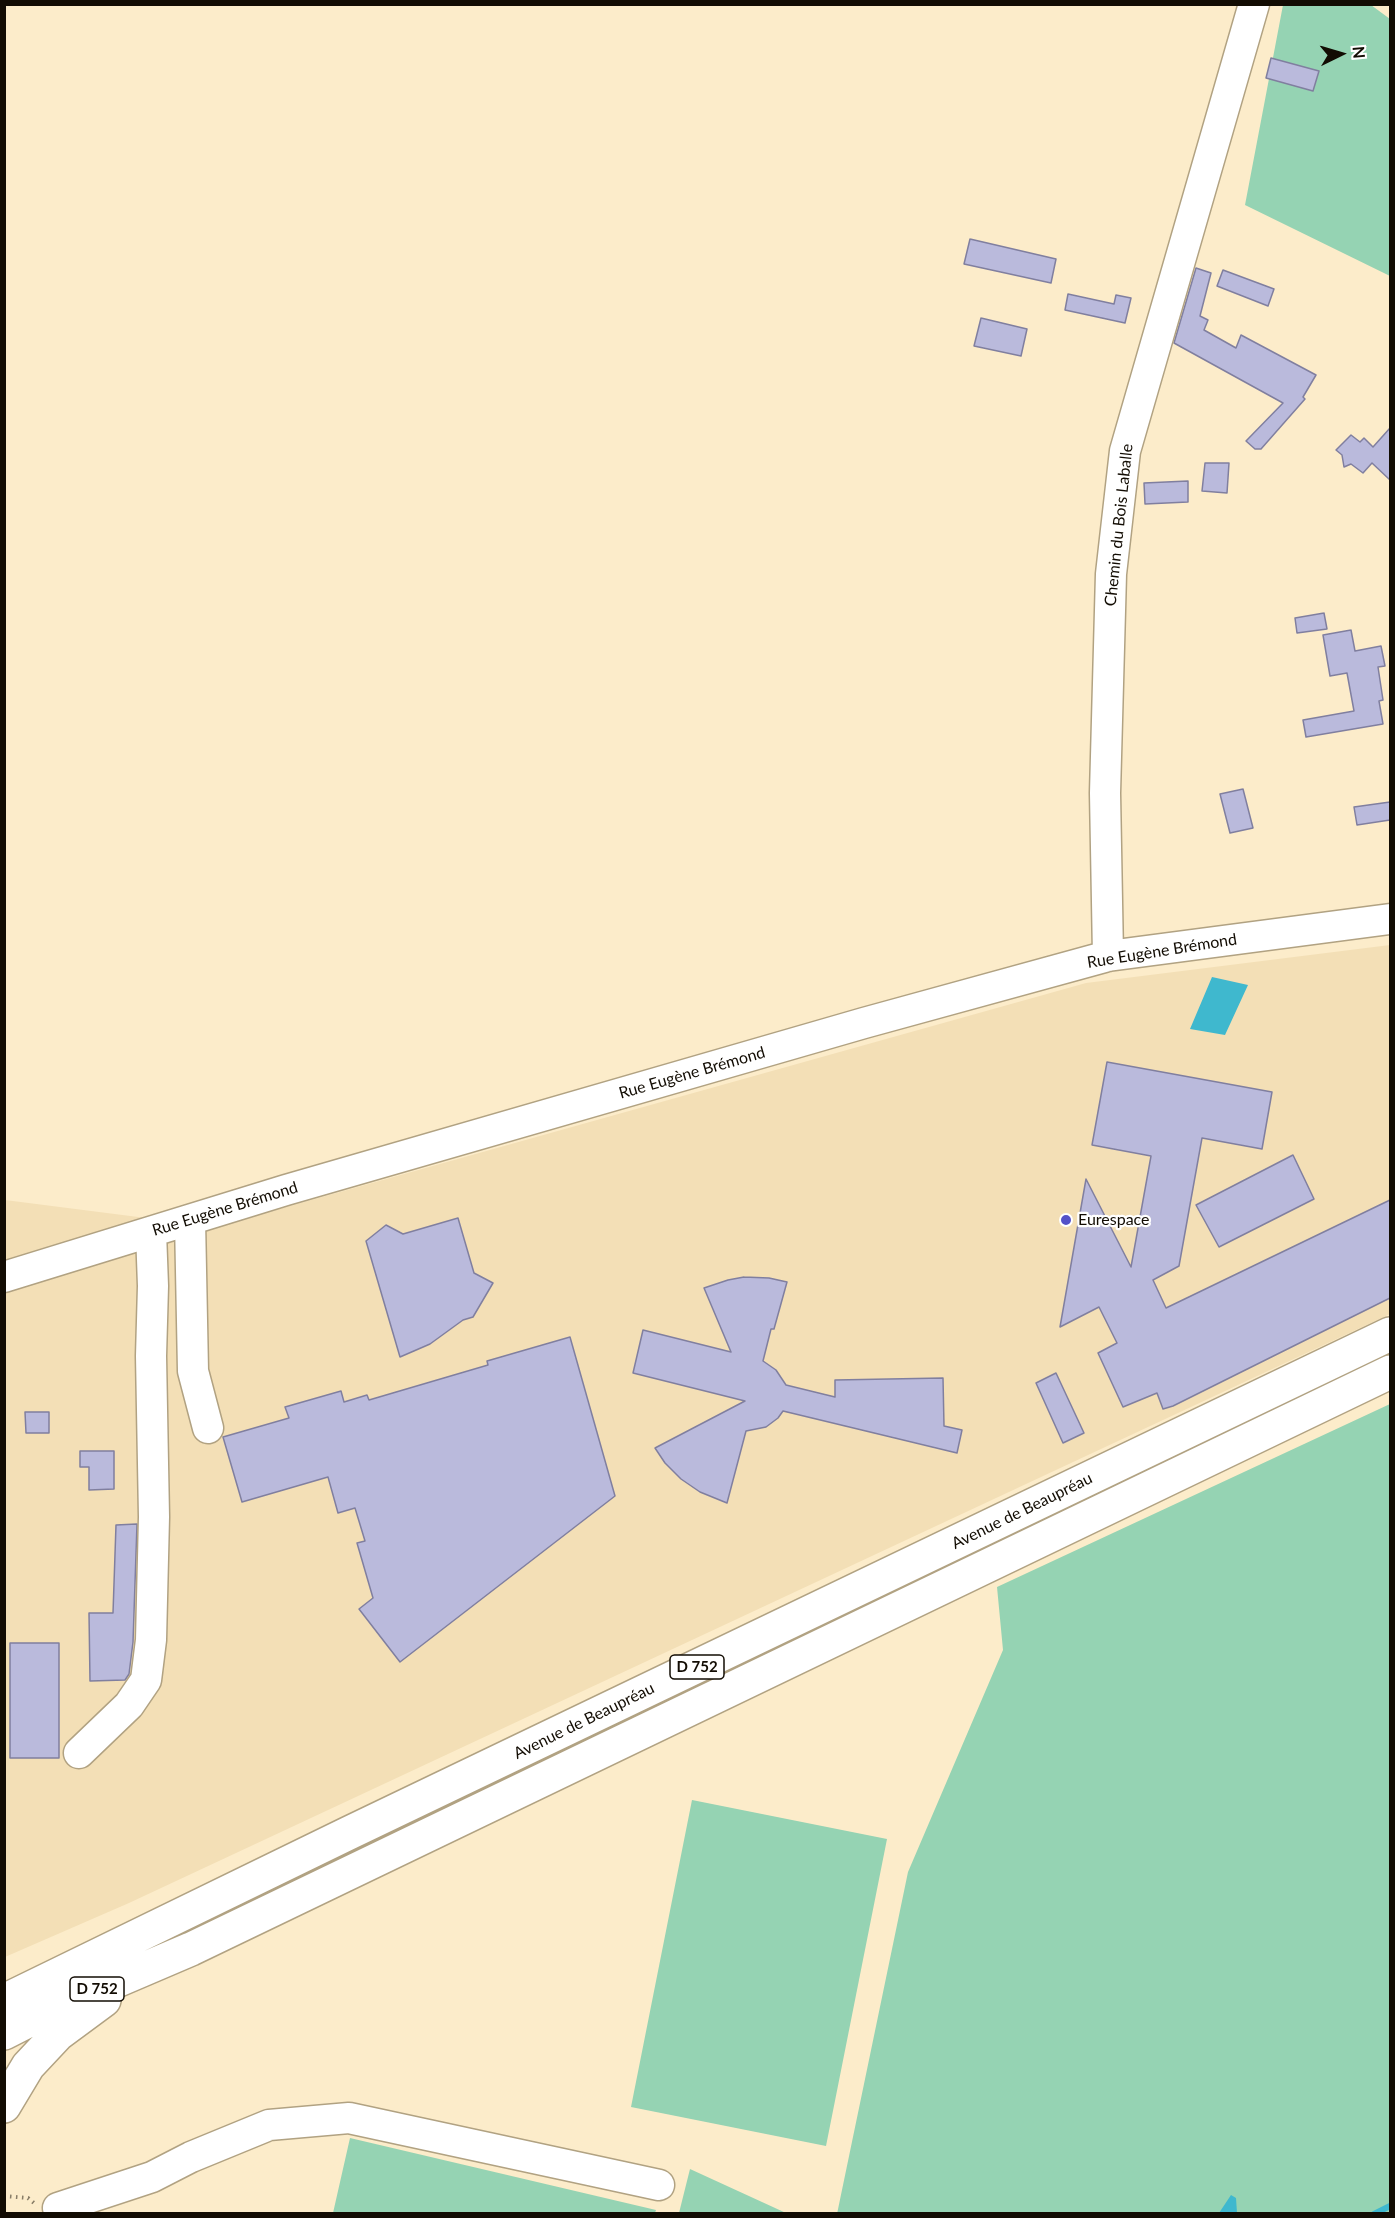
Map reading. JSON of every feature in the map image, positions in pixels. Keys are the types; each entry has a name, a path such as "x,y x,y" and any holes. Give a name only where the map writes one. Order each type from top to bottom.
{"highway":[{"name":"Avenue de Beaupréau","path":"4,2001 1390,1334"},
{"name":"Avenue de Beaupréau","path":"4,2033 52,2008 191,1949 1390,1372"},
{"path":"4,1980 232,1881 282,1866"},
{"path":"4,2106 28,2066 58,2034 102,2001 170,1965 191,1949"}],"street":[{"name":"Chemin du Bois Laballe","path":"1108,956 1105,793 1111,574 1125,451 1254,4"},
{"name":"Rue Eugène Brémond","path":"4,1277 190,1220 864,1023 1108,956 1390,919"},
{"path":"190,1220 192,1371 208,1428"},
{"path":"79,1753 129,1705 146,1680 150,1650 154,1517 150,1356 153,1286 151,1232"},
{"path":"52,2208 152,2176 191,2157 269,2125 350,2118 659,2186"}],"path":[{"path":"4,2196 28,2198 52,2208"}],"shaded area":[{"path":"1390,945 1390,1314 129,1903 5,1957 5,1200 146,1218 165,1241 1086,983"}],"green space":[{"path":"1283,5 1371,5 1390,19 1390,276 1245,205"},
{"path":"1390,1404 1390,2213 837,2214 908,1872 1003,1650 997,1587"},
{"path":"692,1800 887,1839 826,2146 631,2107"},
{"path":"350,2138 656,2210 655,2213 333,2213"},
{"path":"690,2169 786,2213 679,2213"}],"water":[{"path":"1212,977 1248,985 1225,1035 1190,1029"},
{"path":"1231,2195 1236,2198 1237,2213 1219,2213"}],"building":[{"path":"1271,58 1319,71 1313,91 1266,78"},
{"path":"970,239 1056,259 1051,283 964,264"},
{"path":"1196,268 1211,273 1200,316 1208,320 1204,330 1236,348 1241,335 1316,375 1303,397 1305,399 1261,449 1255,449 1246,441 1283,403 1174,343"},
{"path":"1223,270 1274,289 1268,306 1217,286"},
{"path":"1068,294 1114,304 1116,295 1131,298 1125,323 1065,310"},
{"path":"981,318 1027,329 1021,356 974,346"},
{"path":"1390,428 1390,480 1372,463 1363,473 1351,464 1344,467 1342,455 1336,450 1351,435 1360,442 1364,438 1373,447"},
{"path":"1205,463 1229,463 1227,493 1202,491"},
{"path":"1188,481 1188,502 1145,504 1144,483"},
{"path":"1324,613 1327,629 1297,633 1295,618"},
{"path":"1351,630 1355,651 1381,646 1385,666 1378,667 1383,700 1379,701 1383,724 1306,737 1303,720 1354,711 1347,673 1330,676 1323,635"},
{"path":"1243,789 1253,828 1230,833 1220,794"},
{"path":"1390,802 1390,820 1357,825 1354,807"},
{"path":"1107,1062 1272,1092 1262,1149 1202,1138 1179,1266 1153,1280 1166,1308 1390,1200 1390,1298 1173,1406 1163,1409 1157,1393 1123,1407 1098,1353 1117,1343 1099,1307 1060,1327 1086,1179 1131,1267 1151,1156 1092,1145"},
{"path":"1293,1155 1314,1199 1219,1247 1196,1205"},
{"path":"458,1218 474,1273 493,1283 473,1317 463,1320 430,1344 400,1357 366,1241 386,1225 403,1234"},
{"path":"744,1277 769,1278 787,1282 763,1361 776,1370 786,1385 835,1397 835,1380 943,1378 944,1426 962,1430 957,1453 783,1411 766,1427 746,1431 727,1503 700,1492 681,1479 665,1463 655,1448 745,1401 633,1373 643,1330 731,1352 704,1288"},
{"path":"570,1337 615,1496 400,1662 359,1609 373,1598 357,1543 365,1541 355,1508 338,1513 328,1477 242,1502 223,1437 289,1418 285,1407 341,1391 344,1402 367,1395 369,1400 488,1365 487,1361"},
{"path":"1056,1373 1084,1433 1063,1443 1036,1383"},
{"path":"25,1412 49,1412 49,1433 26,1433"},
{"path":"80,1451 114,1451 114,1489 89,1490 89,1467 80,1467"},
{"path":"137,1524 133,1642 129,1674 125,1680 90,1681 89,1613 113,1613 116,1525"},
{"path":"10,1643 59,1643 59,1758 10,1758"}],"waterway":[{"path":"1374,2214 1390,2206"}],"place":[{"name":"Eurespace","path":"1066,1220"}]}
